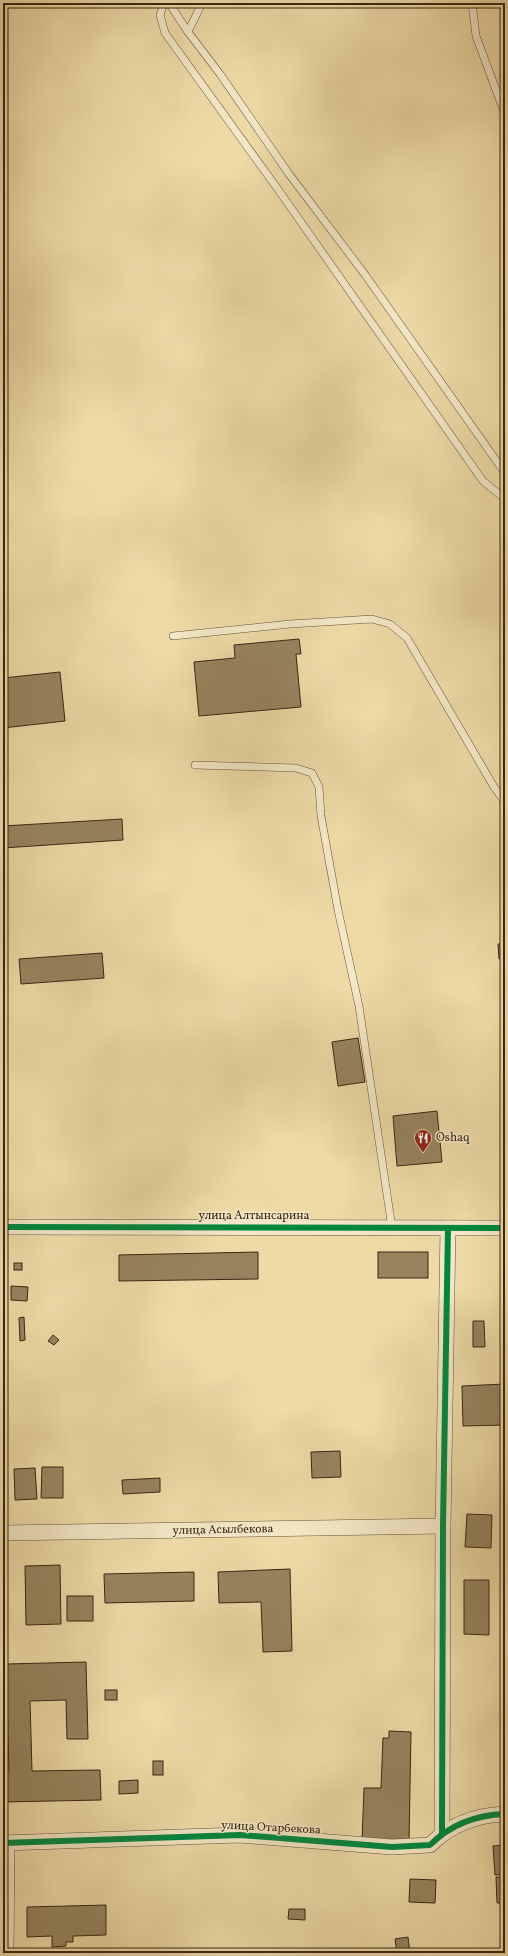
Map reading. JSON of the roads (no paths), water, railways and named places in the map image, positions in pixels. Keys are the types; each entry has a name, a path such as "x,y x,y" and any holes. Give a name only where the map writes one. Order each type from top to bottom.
{"street":[{"name":"улица Алтынсарина","path":"3,1227 505,1228"},
{"path":"442,1832 443,1526 448,1228"},
{"name":"улица Асылбекова","path":"3,1534 443,1526"},
{"name":"улица Отарбекова","path":"5,1843 240,1835 392,1847 430,1845 442,1832 459,1823 491,1814 505,1814"},
{"path":"5,1843 6,1953"}],"lane":[{"path":"164,3 160,15 165,33 277,188 484,481 505,499"},
{"path":"169,3 188,32 220,74 290,174 366,276 505,474"},
{"path":"188,32 202,3"},
{"path":"472,3 476,36 505,114"},
{"path":"173,636 290,624 372,619 390,624 407,638 494,787 505,802"},
{"path":"195,765 296,768 312,773 319,787 321,816 338,910 358,1006 392,1228"}],"place":[{"name":"Oshaq","path":"423,1153"}]}
